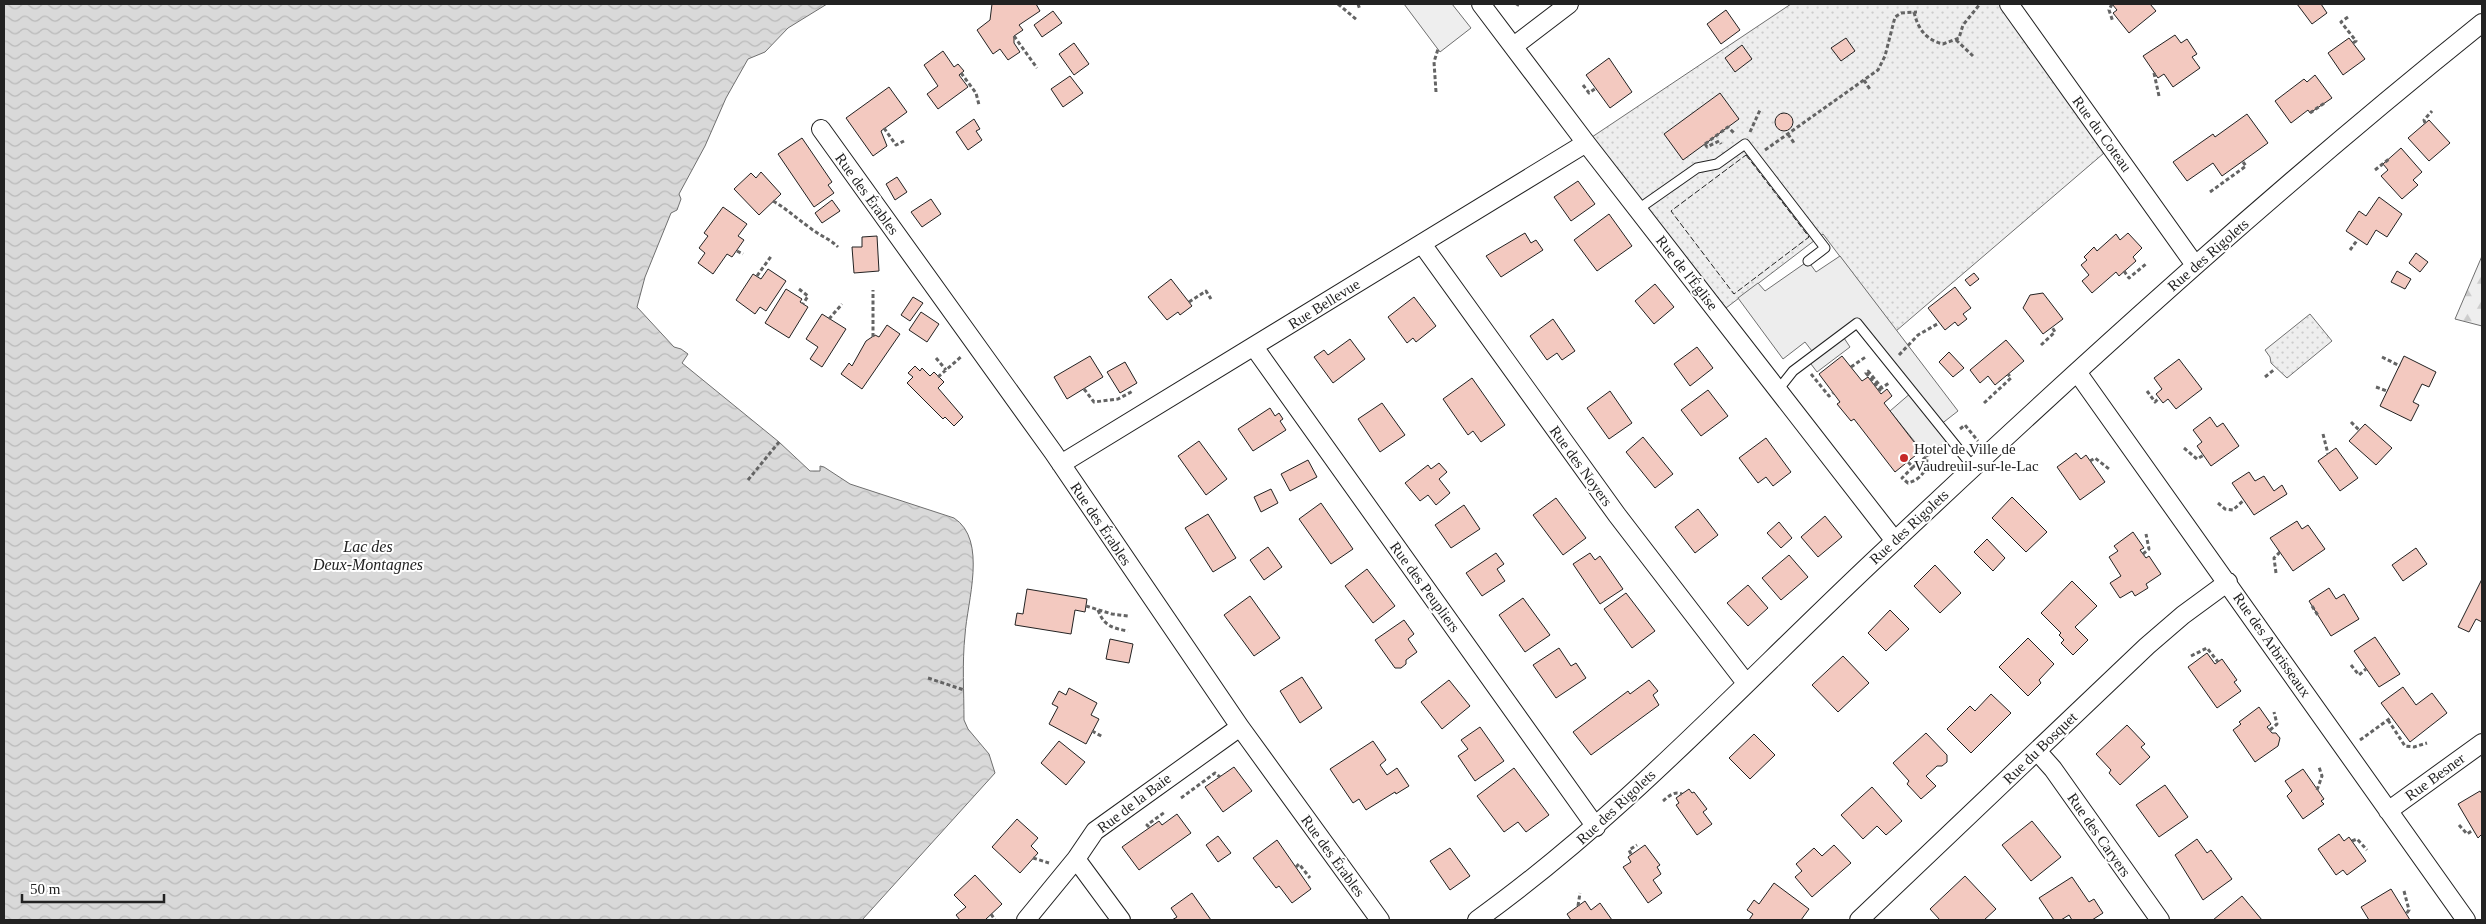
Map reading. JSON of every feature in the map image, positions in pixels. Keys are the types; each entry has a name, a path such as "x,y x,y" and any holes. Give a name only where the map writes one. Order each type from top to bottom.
{"street":[{"name":"Rue de l'Église","path":"1481,4 1637,210 1895,541"},
{"path":"1514,46 1569,4"},
{"name":"Rue du Coteau","path":"2009,4 2195,265"},
{"name":"Rue des Rigolets","path":"1478,920 1527,884 1596,826 1973,467 2195,265 2362,122 2482,23"},
{"name":"Rue des Érables","path":"821,129 1061,464 1240,727 1380,920"},
{"name":"Rue Bellevue","path":"1061,464 1586,143"},
{"name":"Rue des Noyers","path":"1422,244 1612,508 1746,683"},
{"name":"Rue des Peupliers","path":"1254,347 1596,826"},
{"name":"Rue des Arbrisseaux","path":"2077,372 2228,582 2466,920"},
{"name":"Rue du Bosquet","path":"1859,920 2147,646 2183,615 2228,582"},
{"name":"Rue de la Baie","path":"1026,920 1102,825 1240,727"},
{"name":"Rue Besner","path":"2388,811 2482,743"},
{"name":"Rue des Caryers","path":"2037,751 2053,769 2160,920"},
{"path":"1076,859 1121,920"}],"lane":[{"path":"1637,210 1697,168 1717,164 1745,144 1825,248 1808,261"},
{"path":"1778,390 1793,371 1857,323 1973,467"}],"path":[{"path":"1338,4 1357,20"},
{"path":"1358,4 1360,10"},
{"path":"1763,151 1864,80 1882,65 1895,17 1901,12 1916,12 1917,24 1929,39 1943,44 1956,40 1962,33 1963,25 1980,4"},
{"path":"2112,4 2109,10 2113,22"},
{"path":"2348,17 2342,22 2356,41 2353,43"},
{"path":"1014,36 1037,68"},
{"path":"1956,40 1973,56"},
{"path":"1436,92 1434,62 1438,49"},
{"path":"961,73 976,93 979,105"},
{"path":"2154,73 2159,96"},
{"path":"1864,80 1871,91"},
{"path":"1583,85 1589,94 1596,88"},
{"path":"2310,113 2326,102"},
{"path":"1745,144 1760,110"},
{"path":"2425,123 2424,120 2432,112"},
{"path":"1724,148 1719,141 1707,147 1705,144 1728,127 1734,134"},
{"path":"884,128 896,145 904,141"},
{"path":"1789,132 1794,143"},
{"path":"2375,170 2389,159"},
{"path":"2210,192 2246,166 2243,162"},
{"path":"773,201 794,214 810,228 838,247"},
{"path":"2350,250 2358,239"},
{"path":"737,251 743,254"},
{"path":"757,276 772,255"},
{"path":"2124,272 2129,278 2146,264"},
{"path":"799,289 808,296 803,304"},
{"path":"873,290 873,336"},
{"path":"1189,302 1206,291 1211,299"},
{"path":"829,319 842,304"},
{"path":"1890,364 1918,335 1940,323"},
{"path":"2041,345 2055,332 2052,327"},
{"path":"938,377 961,356 978,347"},
{"path":"1851,367 1870,354"},
{"path":"2382,357 2400,366"},
{"path":"936,358 946,370"},
{"path":"2265,377 2275,369"},
{"path":"1868,371 1880,389 1866,373 1868,371"},
{"path":"1984,403 2011,378 2008,374"},
{"path":"1812,375 1829,396 1833,392"},
{"path":"1880,389 1891,381"},
{"path":"2376,387 2387,391"},
{"path":"1084,389 1094,402 1118,399 1133,391"},
{"path":"2147,391 2155,402 2159,398"},
{"path":"2351,422 2359,430"},
{"path":"1969,430 1978,441"},
{"path":"2323,434 2328,454"},
{"path":"748,480 779,442"},
{"path":"2184,448 2198,459 2204,455"},
{"path":"1926,457 1927,468 1925,472 1908,483 1902,478 1913,467 1926,457"},
{"path":"2090,461 2095,458 2109,469"},
{"path":"1908,462 1913,467"},
{"path":"2218,503 2225,510 2233,510 2244,500"},
{"path":"2143,554 2149,549 2146,534"},
{"path":"2276,573 2274,558 2280,552"},
{"path":"1086,606 1128,616"},
{"path":"2312,606 2319,617"},
{"path":"1098,610 1108,627 1128,631"},
{"path":"2191,656 2207,648 2218,662"},
{"path":"2351,665 2359,675 2366,669"},
{"path":"928,678 964,690"},
{"path":"2270,730 2277,724 2274,712"},
{"path":"2346,750 2392,717"},
{"path":"2388,720 2405,746 2426,743"},
{"path":"1092,731 1103,737"},
{"path":"2317,790 2322,776 2319,767"},
{"path":"1181,798 1215,773 1220,777"},
{"path":"1663,801 1678,792 1682,794"},
{"path":"1149,828 1147,825 1165,812"},
{"path":"2459,825 2467,834 2473,830"},
{"path":"2352,841 2357,840 2367,850"},
{"path":"1631,854 1629,850 1637,844"},
{"path":"1033,858 1051,863"},
{"path":"1296,867 1300,864 1310,878"},
{"path":"2404,891 2409,910 2406,914"},
{"path":"1578,906 1580,893"},
{"path":"991,914 995,920"}],"green space":[{"path":"1404,4 1452,4 1471,28 1440,52"},
{"path":"1791,4 2000,4 2104,153 1896,331 1823,234 1726,308 1592,137"},
{"path":"2482,256 2482,326 2455,319"},
{"path":"2310,314 2332,341 2287,378 2271,363 2270,357 2265,350"}],"shaded area":[{"path":"1840,256 1958,411 1940,425 1950,438 1927,457 1890,411 1912,392 1857,323 1842,335 1850,347 1817,372 1808,360 1815,355 1805,342 1783,359 1738,298 1758,283 1765,291 1808,261 1816,272"}],"water":[{"name":"Lac des Deux-Montagnes","path":"4,4 827,4 788,28 765,52 748,59 726,98 705,146 679,194 681,199 677,210 671,213 645,277 637,307 674,347 688,354 682,363 779,442 810,471 820,471 820,466 824,467 850,484 954,518 964,528 970,541 973,556 973,572 964,646 964,720 968,729 989,754 995,773 862,920 4,920"}],"building":[{"path":"992,4 1036,4 1040,11 1019,25 1023,30 1014,36 1014,43 1020,52 1008,60 1000,49 993,54 977,30 990,20"},
{"path":"2112,4 2150,4 2156,11 2129,33 2113,13 2117,10"},
{"path":"2297,4 2321,4 2327,13 2312,24"},
{"path":"1726,10 1740,30 1721,44 1707,24"},
{"path":"1053,11 1062,23 1042,37 1034,25"},
{"path":"2175,35 2181,43 2187,39 2197,54 2192,57 2200,68 2173,87 2164,74 2158,78 2143,56"},
{"path":"1846,38 1855,51 1841,61 1831,48"},
{"path":"2349,38 2365,59 2343,75 2328,53"},
{"path":"1074,43 1089,64 1074,75 1059,54"},
{"path":"1742,45 1752,59 1735,72 1725,58"},
{"path":"943,51 954,67 958,64 964,71 959,75 968,87 938,109 927,94 938,86 924,65"},
{"path":"1609,58 1632,92 1610,108 1586,75"},
{"path":"2315,75 2332,98 2310,113 2308,110 2291,123 2275,101 2304,79 2307,82"},
{"path":"1070,76 1083,93 1063,107 1051,89"},
{"path":"889,87 907,112 881,131 887,146 873,156 846,118"},
{"path":"1720,93 1739,119 1683,160 1664,134"},
{"path":"1784,113 1790,116 1793,122 1790,128 1784,131 1778,128 1775,122 1778,116"},
{"path":"2247,114 2268,143 2222,176 2213,163 2187,181 2173,162 2213,134 2215,137"},
{"path":"974,119 980,129 976,131 982,140 968,150 956,132"},
{"path":"2429,120 2450,143 2429,161 2408,138"},
{"path":"802,138 832,182 828,185 834,193 814,207 778,154"},
{"path":"2401,148 2422,172 2413,180 2418,185 2402,199 2381,176 2388,170 2383,164"},
{"path":"761,172 781,194 759,215 734,189 751,173 756,178"},
{"path":"897,177 907,192 895,200 886,184"},
{"path":"1578,181 1595,204 1571,221 1554,197"},
{"path":"2379,197 2402,214 2387,237 2376,230 2367,245 2346,231 2359,211 2366,216"},
{"path":"931,199 941,214 922,227 911,212"},
{"path":"832,200 840,211 822,223 815,213"},
{"path":"723,207 747,224 738,236 744,240 732,257 727,254 713,274 698,263 705,253 699,248 708,236 704,233"},
{"path":"1609,214 1632,246 1597,271 1574,240"},
{"path":"1525,233 1531,243 1536,240 1543,250 1501,277 1486,256"},
{"path":"2128,233 2142,248 2133,257 2136,261 2119,276 2116,272 2092,293 2082,281 2089,275 2081,265 2087,260 2084,257 2094,247 2097,251 2116,234 2120,240"},
{"path":"877,236 879,271 854,273 852,247 862,247 862,237"},
{"path":"2416,253 2428,262 2420,272 2409,263"},
{"path":"768,269 786,281 766,311 760,307 755,314 736,300 753,274 761,279"},
{"path":"2397,271 2411,279 2405,289 2391,282"},
{"path":"1974,273 1979,279 1970,286 1965,280"},
{"path":"1171,279 1192,306 1180,315 1178,312 1167,320 1148,297"},
{"path":"1655,284 1674,307 1654,324 1635,301"},
{"path":"1955,287 1971,308 1963,314 1967,319 1958,326 1955,322 1945,330 1928,308"},
{"path":"786,289 802,299 800,302 808,307 789,338 765,323"},
{"path":"2043,293 2063,319 2043,334 2023,308 2030,295"},
{"path":"913,297 923,303 910,321 901,315"},
{"path":"1414,297 1436,326 1416,342 1413,338 1407,343 1388,317"},
{"path":"921,312 939,324 927,342 909,330"},
{"path":"822,314 846,329 822,367 810,359 818,347 806,339"},
{"path":"1553,319 1575,351 1562,360 1557,353 1547,360 1530,336"},
{"path":"887,325 900,334 862,389 841,374 849,363 852,366 866,341 875,335 879,337"},
{"path":"1350,339 1365,359 1333,383 1314,357 1324,350 1328,355"},
{"path":"2006,340 2024,361 1995,385 1988,376 1980,383 1970,370"},
{"path":"1697,347 1713,368 1690,386 1674,364"},
{"path":"1949,352 1964,368 1953,377 1939,362"},
{"path":"1090,356 1103,377 1067,399 1054,377"},
{"path":"1842,356 1862,381 1868,377 1881,394 1887,389 1892,396 1884,403 1921,451 1895,472 1854,419 1851,421 1837,404 1840,402 1819,374"},
{"path":"2404,356 2436,372 2429,387 2422,384 2413,402 2419,405 2411,421 2380,406"},
{"path":"2179,359 2202,389 2176,409 2168,399 2163,403 2156,394 2162,389 2154,378"},
{"path":"1125,362 1137,383 1120,393 1107,372"},
{"path":"915,366 920,371 922,368 930,376 934,372 944,382 938,388 963,417 954,426 945,417 943,419 907,383 913,377 908,373"},
{"path":"1472,378 1505,425 1481,442 1473,431 1468,435 1443,399"},
{"path":"1708,390 1728,416 1701,436 1681,410"},
{"path":"1610,391 1632,423 1609,439 1587,408"},
{"path":"1382,403 1405,435 1380,452 1358,419"},
{"path":"1270,408 1275,416 1279,413 1283,419 1280,421 1286,430 1253,451 1238,429"},
{"path":"2210,417 2217,427 2223,423 2239,446 2211,466 2197,446 2202,442 2193,430"},
{"path":"2365,424 2392,448 2376,465 2349,441"},
{"path":"1643,437 1673,474 1655,488 1626,452"},
{"path":"1766,438 1791,472 1773,486 1766,477 1758,483 1739,458"},
{"path":"1199,441 1227,479 1206,495 1178,456"},
{"path":"2336,448 2358,478 2340,491 2318,461"},
{"path":"2076,453 2081,459 2086,455 2105,482 2080,500 2057,467"},
{"path":"1308,460 1317,477 1290,491 1281,474"},
{"path":"1439,463 1447,472 1439,479 1450,493 1436,505 1428,495 1420,501 1405,483 1428,465 1431,469"},
{"path":"2249,472 2255,481 2264,476 2274,491 2282,485 2287,494 2254,515 2232,483"},
{"path":"1271,489 1278,503 1261,512 1254,497"},
{"path":"2012,497 2047,532 2026,552 1992,518"},
{"path":"1556,498 1586,538 1563,555 1533,515"},
{"path":"1321,503 1353,549 1331,564 1299,519"},
{"path":"1464,505 1480,529 1451,548 1435,525"},
{"path":"1698,509 1718,535 1695,553 1675,527"},
{"path":"1208,514 1236,558 1213,572 1185,528"},
{"path":"1825,516 1842,537 1818,557 1801,537"},
{"path":"2297,521 2302,529 2308,525 2325,549 2293,571 2270,538"},
{"path":"1779,522 1792,538 1781,548 1767,533"},
{"path":"2133,532 2144,548 2140,550 2146,558 2149,556 2161,574 2146,584 2148,588 2135,596 2132,591 2120,598 2110,583 2121,576 2109,557 2118,551 2114,546"},
{"path":"1987,539 2005,558 1993,571 1974,552"},
{"path":"1268,547 1282,567 1264,580 1250,560"},
{"path":"2416,548 2427,564 2403,581 2392,565"},
{"path":"1496,553 1504,564 1497,569 1505,581 1482,596 1466,573"},
{"path":"1590,553 1595,560 1600,556 1623,589 1600,604 1573,564"},
{"path":"1789,555 1808,577 1781,600 1762,578"},
{"path":"1935,565 1961,593 1940,613 1914,586"},
{"path":"1367,569 1395,606 1373,623 1345,586"},
{"path":"2482,579 2482,622 2476,619 2469,632 2458,627"},
{"path":"2072,581 2097,606 2075,627 2088,640 2073,655 2061,643 2064,640 2059,635 2061,633 2041,613"},
{"path":"1748,585 1768,608 1748,626 1727,603"},
{"path":"2329,588 2336,599 2344,594 2359,619 2331,636 2309,601"},
{"path":"1027,589 1087,599 1085,612 1075,610 1071,634 1015,625 1017,613 1023,614"},
{"path":"1626,593 1655,631 1632,648 1604,609"},
{"path":"1250,596 1280,638 1254,656 1224,615"},
{"path":"1523,598 1550,635 1525,652 1499,615"},
{"path":"1890,610 1909,629 1886,651 1868,633"},
{"path":"1404,620 1414,634 1408,639 1417,652 1406,660 1406,664 1401,668 1395,668 1375,640"},
{"path":"2375,637 2400,674 2379,687 2354,651"},
{"path":"2028,638 2054,664 2039,680 2041,683 2028,696 1999,667"},
{"path":"1110,639 1133,644 1129,663 1106,659"},
{"path":"1559,648 1571,666 1576,663 1586,678 1556,698 1533,665"},
{"path":"2207,653 2215,664 2222,659 2237,680 2234,682 2241,691 2217,708 2188,667"},
{"path":"1843,656 1869,683 1838,712 1812,685"},
{"path":"1302,677 1322,708 1300,723 1280,691"},
{"path":"1449,680 1470,706 1442,729 1421,702"},
{"path":"1649,680 1658,691 1653,695 1659,705 1591,755 1573,732 1628,691 1630,694"},
{"path":"2403,687 2416,705 2432,693 2447,713 2410,742 2381,703"},
{"path":"1069,688 1097,703 1091,715 1099,719 1086,744 1049,724 1058,707 1052,704 1059,691 1066,695"},
{"path":"1991,694 2011,713 1971,753 1947,729 1970,706 1975,711"},
{"path":"2259,707 2271,724 2267,727 2280,738 2278,746 2255,762 2233,730 2241,724 2239,722"},
{"path":"2127,725 2145,744 2141,747 2150,757 2120,785 2109,773 2111,770 2096,754"},
{"path":"1480,727 1504,761 1475,781 1458,756 1468,749 1461,740"},
{"path":"1926,733 1947,755 1947,762 1942,766 1937,766 1926,776 1936,786 1921,799 1907,784 1909,781 1893,763"},
{"path":"1754,734 1775,755 1750,779 1729,758"},
{"path":"1059,741 1085,762 1066,785 1041,763"},
{"path":"1373,741 1386,760 1380,765 1387,775 1397,768 1409,786 1396,794 1395,792 1366,810 1359,799 1353,803 1330,769"},
{"path":"1234,767 1252,791 1223,812 1205,787"},
{"path":"1514,768 1549,815 1526,832 1518,822 1504,832 1477,796"},
{"path":"2303,769 2324,799 2321,801 2324,804 2303,819 2287,796 2292,791 2285,781"},
{"path":"2165,785 2188,817 2159,837 2136,805"},
{"path":"1872,787 1902,821 1886,835 1877,826 1863,839 1841,815"},
{"path":"1689,789 1692,793 1694,792 1707,809 1703,812 1712,824 1697,835 1676,805 1679,803 1676,798"},
{"path":"2480,791 2482,794 2482,837 2481,835 2478,838 2458,804"},
{"path":"1177,814 1191,833 1139,870 1122,847 1159,821 1162,825"},
{"path":"1017,819 1038,838 1031,846 1038,853 1020,873 992,847"},
{"path":"2032,821 2061,857 2031,881 2002,845"},
{"path":"2339,834 2344,841 2349,837 2366,861 2347,875 2343,870 2336,875 2318,849"},
{"path":"1218,836 1231,853 1218,862 1206,845"},
{"path":"2197,839 2207,853 2211,850 2232,879 2203,900 2175,855"},
{"path":"1277,840 1311,889 1292,903 1279,886 1276,888 1253,858"},
{"path":"1645,845 1660,865 1657,867 1661,874 1653,880 1662,893 1648,903 1623,867 1631,862 1628,857"},
{"path":"1834,845 1851,863 1812,897 1795,877 1802,871 1796,864 1814,848 1822,856"},
{"path":"1450,848 1470,876 1450,890 1430,861"},
{"path":"975,875 1002,904 985,920 960,920 956,915 966,907 954,895"},
{"path":"1965,876 1996,909 1984,920 1940,920 1930,909"},
{"path":"2072,877 2089,902 2094,899 2103,913 2092,920 2072,920 2069,915 2061,920 2054,920 2039,898"},
{"path":"1774,883 1809,909 1801,920 1749,920 1753,914 1747,910 1754,900 1759,904"},
{"path":"2391,889 2410,920 2369,920 2361,907"},
{"path":"1192,893 1211,920 1172,920 1177,917 1171,908"},
{"path":"2242,896 2262,920 2213,920"},
{"path":"1585,901 1591,910 1600,903 1612,920 1571,920 1567,914"}],"fence":[{"path":"1746,155 1809,237 1734,294 1671,211 1746,155"}],"place":[{"name":"Hotel de Ville de Vaudreuil-sur-le-Lac","path":"1904,458"}]}
